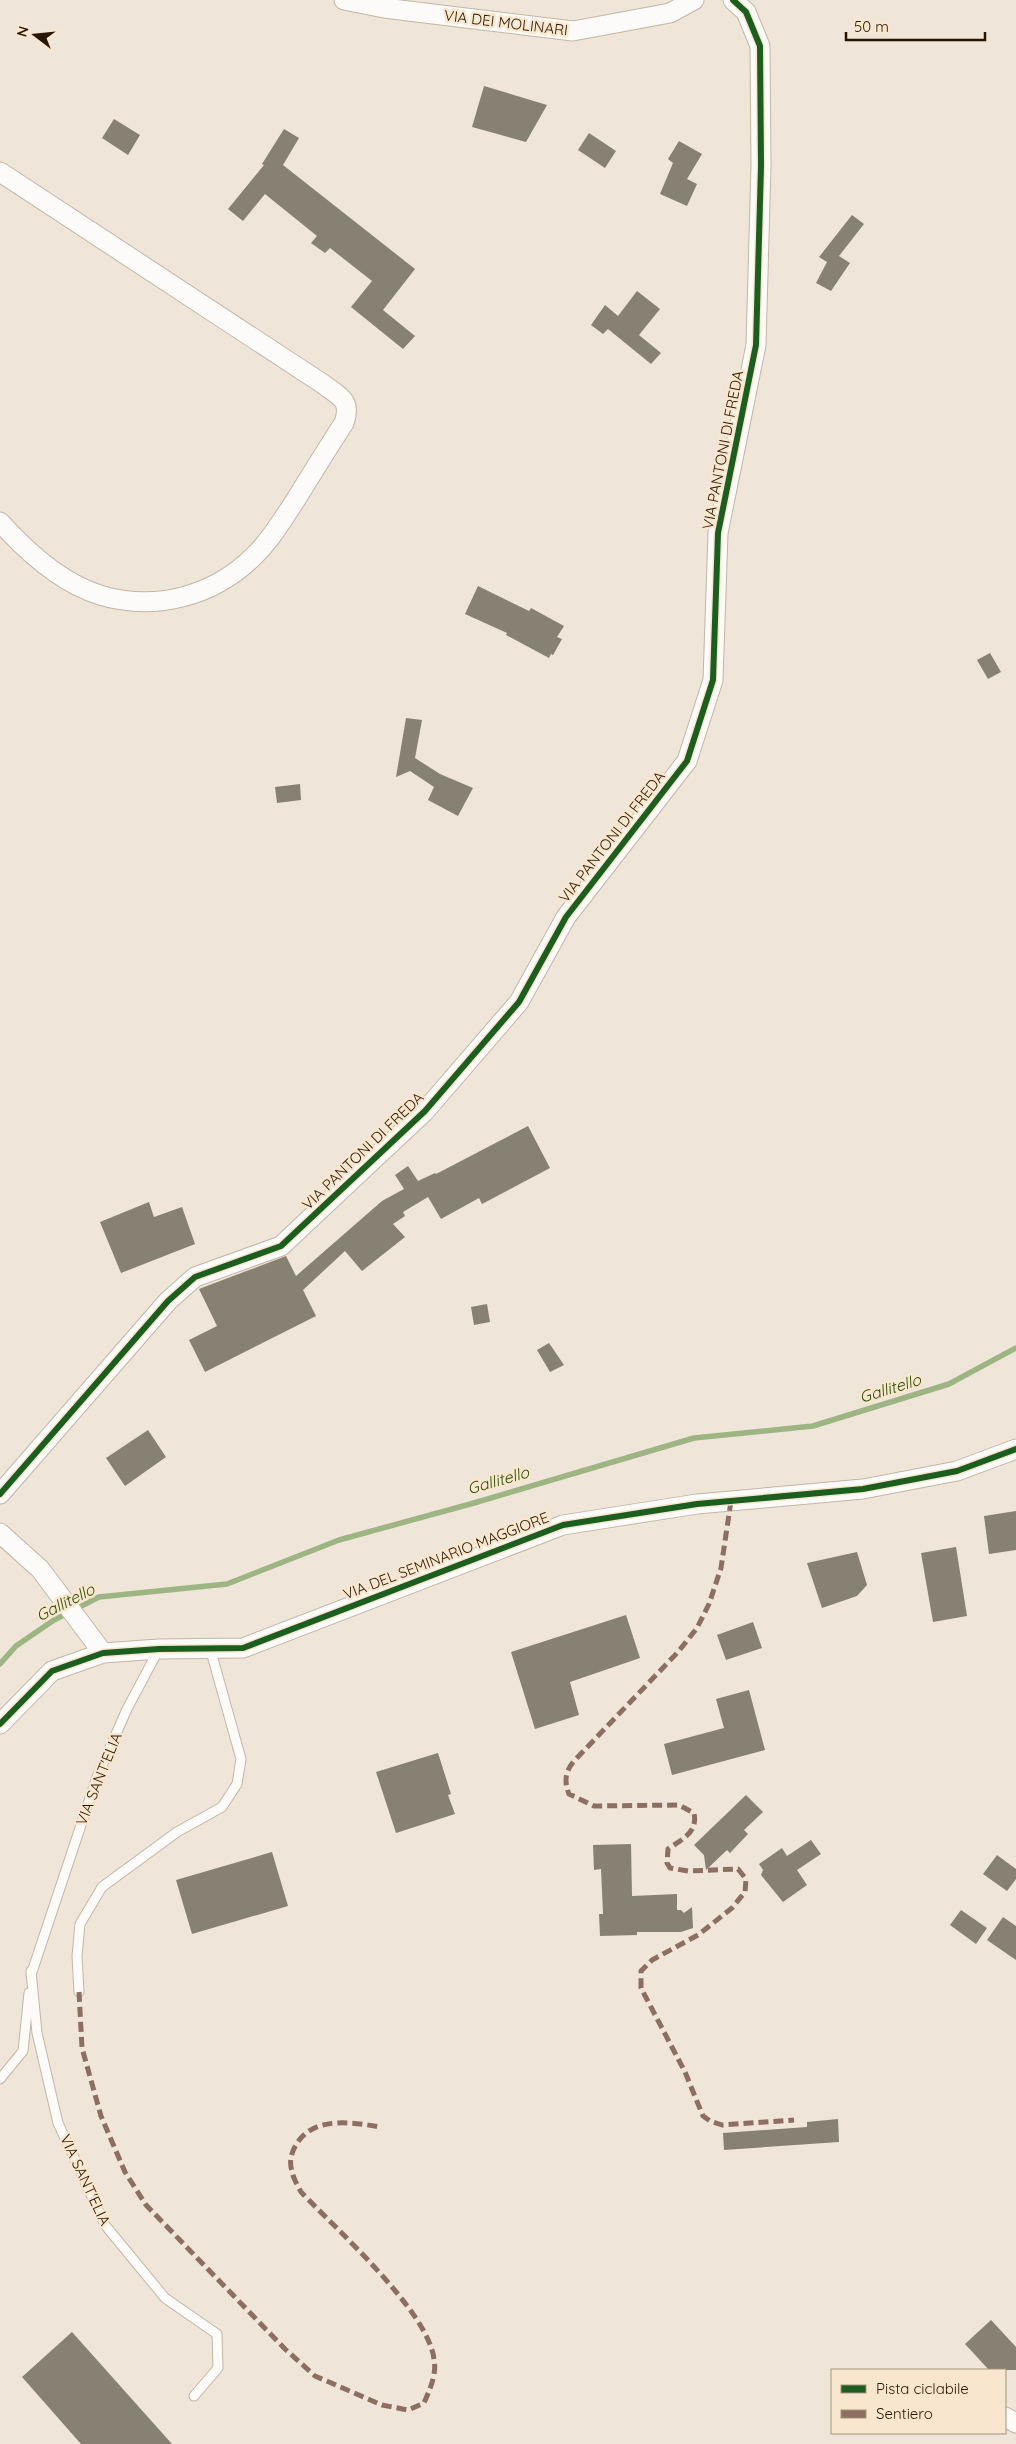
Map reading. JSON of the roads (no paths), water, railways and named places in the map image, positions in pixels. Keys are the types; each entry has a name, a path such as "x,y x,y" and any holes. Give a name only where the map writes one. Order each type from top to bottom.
{"street":[{"name":"VIA DEI MOLINARI","path":"344,0 384,8 573,31 670,13 694,0"},
{"name":"VIA PANTONI DI FREDA","path":"0,1494 168,1301 195,1277 281,1246 424,1111 519,1002 566,918 687,761 713,680 718,533 756,345 761,166 760,46 746,12 733,0"},
{"path":"0,172 323,384 347,405 344,423 274,532 242,568 198,593 163,602 135,601 100,595 72,582 42,563 0,522"},
{"name":"VIA DEL SEMINARIO MAGGIORE","path":"0,1724 52,1670 98,1648 243,1648 563,1525 697,1504 863,1489 957,1471 1016,1448"},
{"path":"0,1533 40,1569 98,1648"}],"lane":[{"path":"79,1992 77,1956 80,1924 102,1887 177,1832 222,1807 237,1784 241,1759 210,1648"},
{"name":"VIA SANT'ELIA","path":"0,2079 23,2051 31,1970 97,1777 127,1709 159,1649"},
{"name":"VIA SANT'ELIA","path":"31,1970 37,2033 58,2123 104,2225 165,2298 217,2334 218,2368 194,2396"}],"waterway":[{"name":"Gallitello","path":"0,1664 16,1646 54,1620 99,1597 227,1584 339,1540 474,1503 694,1438 813,1426 949,1384 1016,1348"}]}
